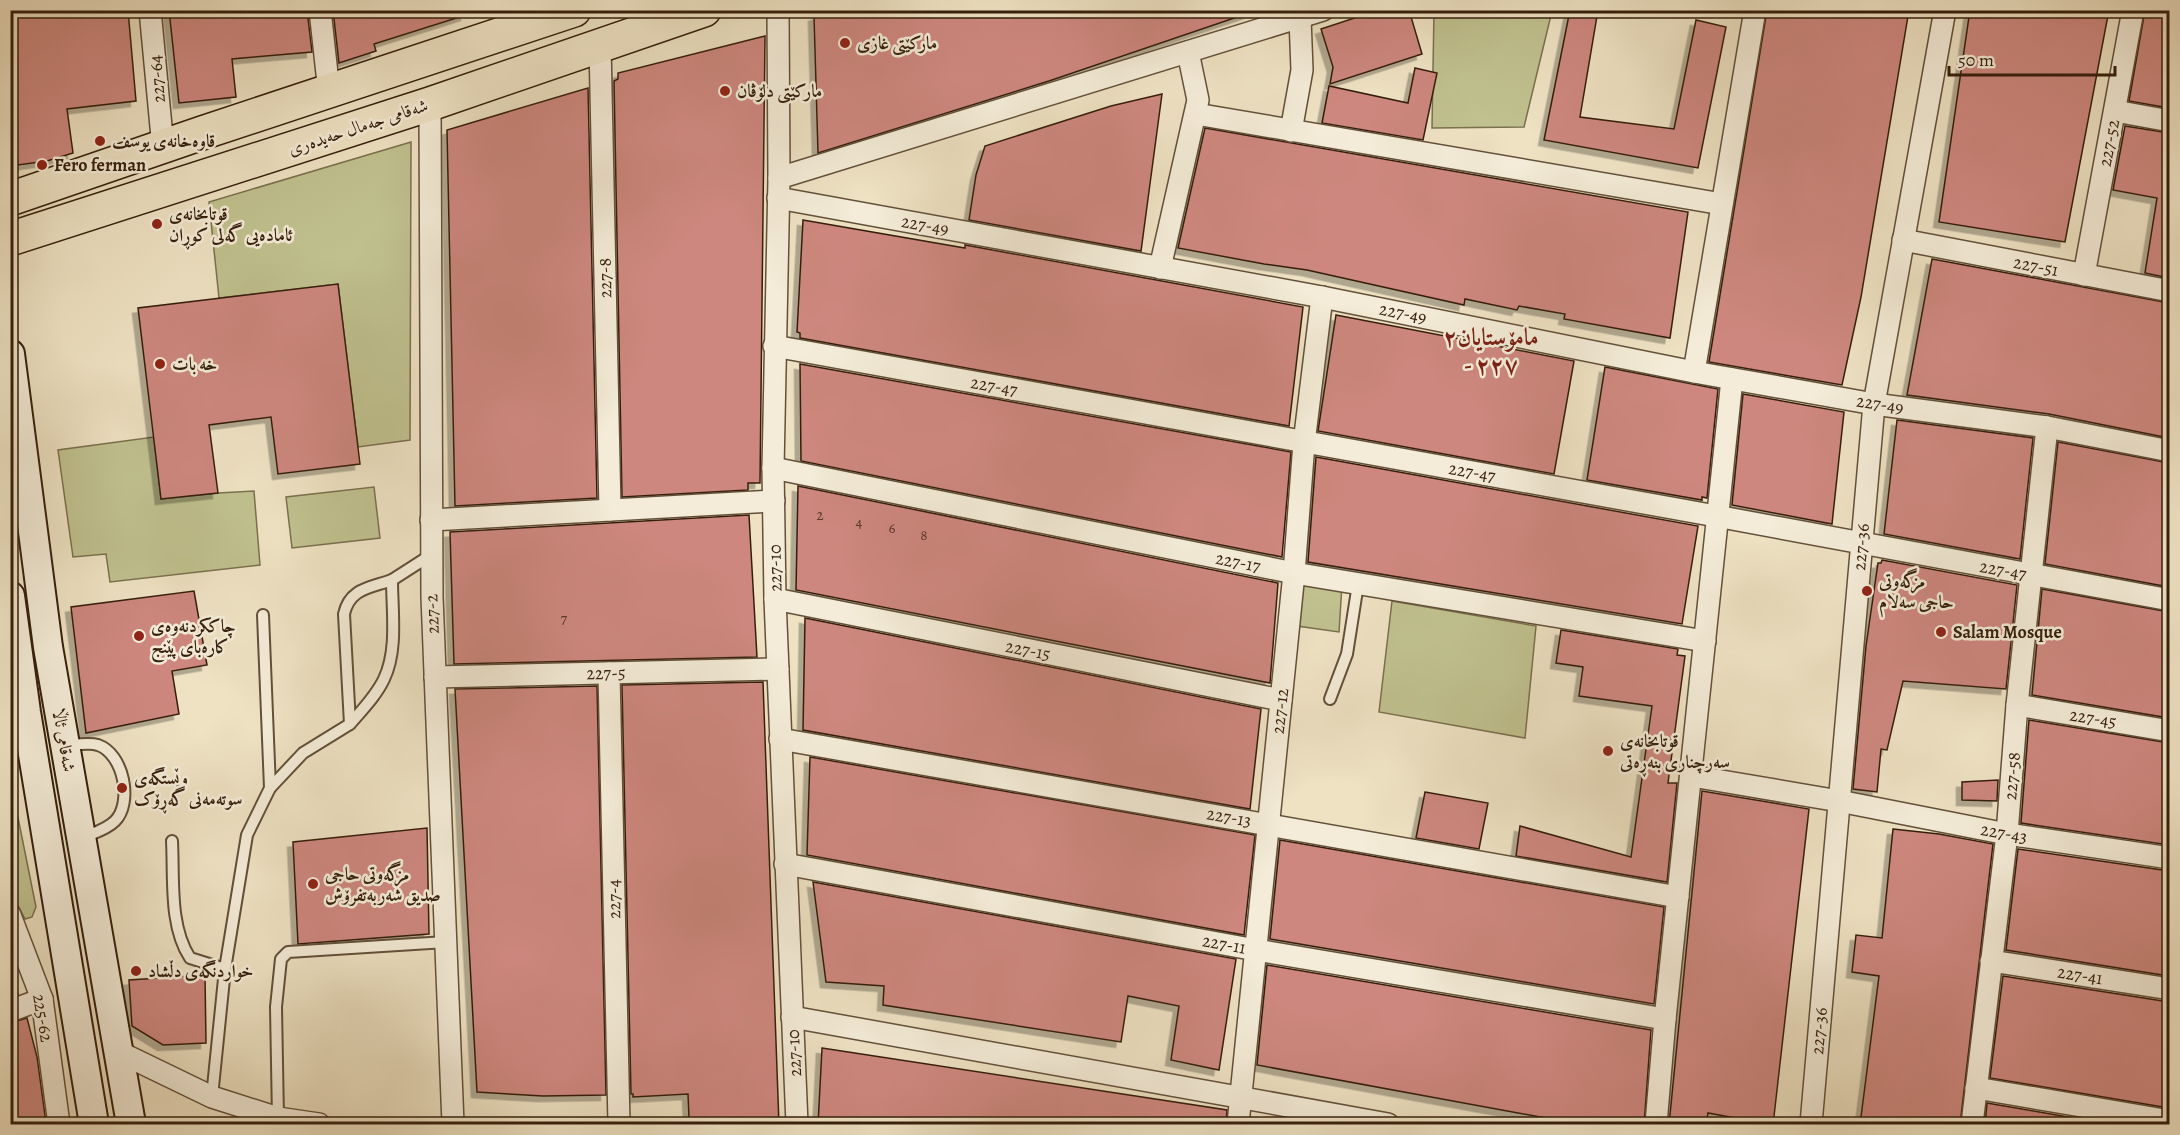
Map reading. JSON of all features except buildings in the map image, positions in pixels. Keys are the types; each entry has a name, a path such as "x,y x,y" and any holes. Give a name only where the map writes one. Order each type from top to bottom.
{"main road":[{"path":"10,199 574,10"},
{"name":"شەقامی جەمال حەیدەری","path":"10,239 430,104 704,10"},
{"name":"شه‌قامی ئاڵا","path":"10,354 48,647 131,1125"},
{"name":"شه‌قامی ئاڵا","path":"10,596 26,712 94,1125"}],"street":[{"name":"227-64","path":"150,10 163,148"},
{"path":"320,10 329,92"},
{"name":"227-10","path":"778,10 779,188 773,468 775,599 797,1125"},
{"path":"779,188 1299,14 1323,10"},
{"path":"1694,372 1755,10"},
{"name":"227-36","path":"1811,1125 1874,404 1944,10"},
{"name":"227-52","path":"2084,275 2133,10"},
{"path":"1291,131 1302,70 1299,14"},
{"name":"227-8","path":"600,45 610,510"},
{"path":"1160,268 1198,100 1188,52"},
{"name":"227-2","path":"430,104 431,555 453,1125"},
{"path":"2115,111 2169,121"},
{"path":"1196,114 1722,204"},
{"name":"227-49","path":"779,188 1160,268 1322,297 1694,372 1874,404 2047,427 2169,451"},
{"name":"227-51","path":"1903,240 2169,291"},
{"name":"227-12","path":"1238,1125 1294,573 1304,443 1322,297"},
{"name":"227-47","path":"774,346 2169,600"},
{"path":"1656,1125 1716,516 1732,379"},
{"name":"227-58","path":"1972,1125 2007,834 2017,705 2047,427"},
{"name":"227-17","path":"773,468 1294,573 1705,641"},
{"path":"431,520 774,501"},
{"name":"227-15","path":"775,599 1281,700"},
{"name":"227-5","path":"435,676 778,669"},
{"name":"227-4","path":"609,673 619,1125"},
{"name":"227-45","path":"2017,705 2169,731"},
{"name":"227-13","path":"780,739 1678,897"},
{"name":"227-43","path":"1692,776 1839,801 2007,834 2169,858"},
{"name":"227-11","path":"785,864 1256,950 1665,1019"},
{"name":"225-62","path":"10,915 42,999 59,1125"},
{"name":"227-41","path":"1991,961 2169,989"},
{"path":"10,1011 42,999"},
{"path":"792,1017 1388,1125"},
{"path":"119,1052 212,1097 278,1119 320,1125"},
{"path":"1976,1088 2169,1121"},
{"path":"258,1125 278,1119"}],"lane":[{"path":"350,724 344,614 346,602 354,594 392,580 431,555"},
{"path":"212,1097 225,969 247,835 270,788 303,753 350,724 372,699 384,680 389,664 393,626 392,580"},
{"path":"1330,699 1347,654 1358,584"},
{"path":"263,615 270,788"},
{"path":"65,746 98,746 111,754 120,771 124,788 123,808 116,820 107,828 81,838"},
{"path":"172,841 176,916 181,944 190,958 225,969"},
{"path":"278,1119 276,1007 280,959 288,952 446,942"}],"green space":[{"path":"1434,11 1552,11 1524,127 1432,128"},
{"path":"411,142 410,440 358,447 338,284 219,298 209,202"},
{"path":"154,437 161,499 254,491 260,565 110,582 106,554 73,557 58,450"},
{"path":"374,487 380,538 292,548 286,497"},
{"path":"1301,583 1342,585 1339,632 1297,626"},
{"path":"1392,601 1536,626 1525,738 1379,712"},
{"path":"11,783 36,907 32,917 25,919 11,892"}],"place":[{"name":"ماركێتی غازی","path":"845,43"},
{"name":"ماركێتی دلۆڤان","path":"725,91"},
{"name":"قاوەخانەی یوسف","path":"100,141"},
{"name":"Fero ferman","path":"42,165"},
{"name":"قوتابخانەی ئامادەیی گەلی کوڕان","path":"157,224"},
{"name":"خه بات","path":"160,364"},
{"name":"مزگەوتی حاجی سەلام","path":"1867,591"},
{"name":"Salam Mosque","path":"1941,632"},
{"name":"چاككردنەوەی كارەبای پێنج","path":"139,636"},
{"name":"قوتابخانەی سەرچناری بنەڕەتی","path":"1608,751"},
{"name":"وێستگەی سوتەمەنی گەڕۆک","path":"122,788"},
{"name":"مزگەوتی حاجی صدیق شەربەتفرۆش","path":"313,884"},
{"name":"خواردنگەی دڵشاد","path":"136,971"}],"district":[{"name":"مامۆستایان٢ - ٢٢٧","path":"1491,351"}]}
